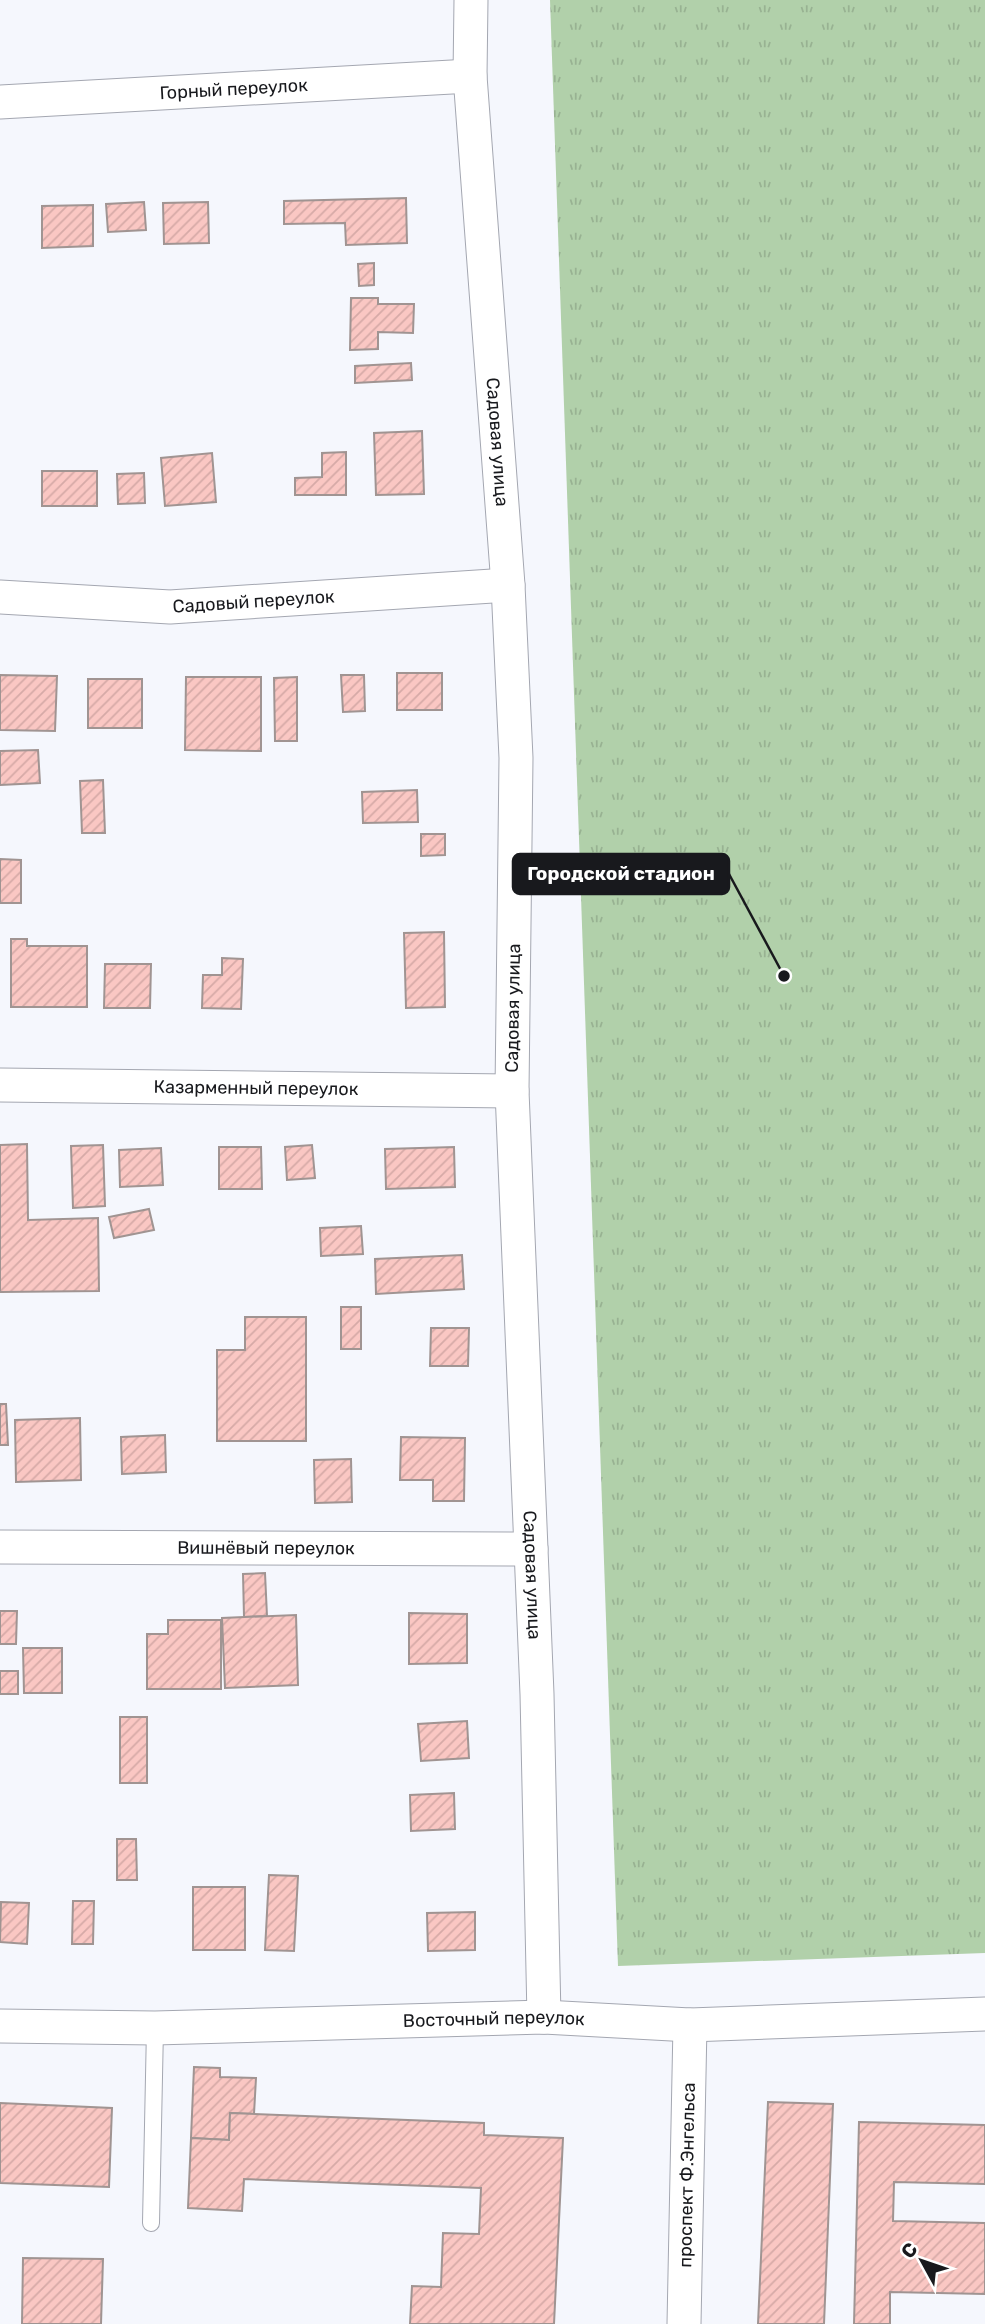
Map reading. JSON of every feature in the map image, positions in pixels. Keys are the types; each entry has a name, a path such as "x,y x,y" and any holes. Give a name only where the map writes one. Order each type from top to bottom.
{"street":[{"name":"Садовая улица","path":"471,0 470,76 508,584 516,758 512,1091 531,1549 544,2017"},
{"name":"Горный переулок","path":"0,102 470,76"},
{"name":"Садовый переулок","path":"0,597 170,607 508,584"},
{"name":"Казарменный переулок","path":"0,1085 512,1091"},
{"name":"Вишнёвый переулок","path":"0,1547 531,1549"},
{"name":"Восточный переулок","path":"0,2026 155,2028 544,2017 691,2025 985,2014"},
{"name":"проспект Ф.Энгельса","path":"684,2324 691,2025"}],"lane":[{"path":"152,2223 155,2028"}],"green space":[{"path":"550,0 985,0 985,1953 618,1966"}],"building":[{"path":"406,198 407,243 346,245 345,223 284,224 284,201"},
{"path":"144,202 146,230 108,232 106,204"},
{"path":"208,202 209,243 164,244 163,203"},
{"path":"93,205 93,246 42,248 42,206"},
{"path":"374,263 374,285 359,286 358,264"},
{"path":"351,298 378,298 378,304 414,304 413,333 378,332 378,349 350,350"},
{"path":"411,363 412,380 355,383 355,366"},
{"path":"422,431 424,494 376,495 374,433"},
{"path":"346,452 346,495 295,495 295,478 322,477 322,453"},
{"path":"212,453 216,502 165,506 161,458"},
{"path":"42,471 97,471 97,506 42,506"},
{"path":"144,473 145,503 118,504 117,474"},
{"path":"397,673 442,673 442,710 397,710"},
{"path":"0,675 57,676 55,731 0,730"},
{"path":"341,675 364,675 365,711 343,712"},
{"path":"186,677 261,677 261,751 185,750"},
{"path":"297,677 297,741 275,741 274,678"},
{"path":"88,679 142,679 142,728 88,728"},
{"path":"38,750 40,783 0,785 0,751"},
{"path":"103,780 105,833 82,833 80,781"},
{"path":"417,790 418,822 363,823 362,792"},
{"path":"421,834 445,834 445,855 421,856"},
{"path":"0,859 21,860 21,903 0,903"},
{"path":"444,932 445,1007 406,1008 404,933"},
{"path":"11,939 27,939 27,946 87,946 87,1007 11,1007"},
{"path":"222,958 243,959 241,1009 202,1008 203,975 222,975"},
{"path":"105,964 151,964 150,1008 104,1008"},
{"path":"27,1144 28,1220 98,1218 99,1291 0,1292 0,1145"},
{"path":"103,1145 105,1206 73,1208 71,1146"},
{"path":"312,1145 315,1178 287,1180 285,1147"},
{"path":"219,1147 261,1147 262,1189 219,1189"},
{"path":"454,1147 455,1187 386,1189 385,1149"},
{"path":"161,1148 163,1185 120,1187 119,1150"},
{"path":"149,1209 154,1230 114,1238 109,1217"},
{"path":"361,1226 363,1254 321,1256 320,1228"},
{"path":"462,1255 464,1289 376,1294 375,1259"},
{"path":"341,1307 361,1307 361,1349 341,1349"},
{"path":"245,1317 306,1317 306,1441 217,1441 217,1350 245,1350"},
{"path":"431,1328 469,1328 468,1366 430,1366"},
{"path":"0,1404 6,1404 8,1445 0,1445"},
{"path":"80,1418 81,1480 16,1482 15,1420"},
{"path":"165,1435 166,1472 122,1474 121,1437"},
{"path":"401,1437 465,1438 464,1501 433,1501 433,1480 400,1480"},
{"path":"351,1459 352,1502 315,1503 314,1460"},
{"path":"265,1573 267,1616 244,1617 243,1574"},
{"path":"0,1611 17,1611 16,1644 0,1644"},
{"path":"409,1613 467,1614 467,1663 409,1664"},
{"path":"296,1615 298,1685 225,1688 222,1618"},
{"path":"168,1620 221,1620 221,1689 147,1689 147,1634 168,1634"},
{"path":"23,1648 62,1648 62,1693 24,1693"},
{"path":"0,1671 18,1671 18,1694 0,1694"},
{"path":"120,1717 147,1717 147,1783 120,1783"},
{"path":"467,1721 469,1758 421,1761 418,1724"},
{"path":"454,1793 455,1829 411,1831 410,1795"},
{"path":"117,1839 136,1839 137,1880 117,1880"},
{"path":"269,1875 298,1876 294,1951 265,1950"},
{"path":"193,1887 245,1887 245,1950 193,1950"},
{"path":"73,1901 94,1901 93,1944 72,1944"},
{"path":"1,1902 29,1903 27,1944 0,1942"},
{"path":"475,1912 475,1950 428,1951 427,1913"},
{"path":"194,2067 220,2068 220,2077 256,2078 254,2114 230,2113 229,2140 191,2138"},
{"path":"768,2102 833,2104 824,2324 758,2324"},
{"path":"0,2103 112,2108 109,2187 0,2183"},
{"path":"230,2113 484,2123 484,2135 563,2138 554,2324 410,2324 412,2286 441,2287 443,2233 479,2234 481,2188 244,2179 242,2211 188,2208 191,2138 229,2140"},
{"path":"859,2122 985,2125 985,2184 894,2182 893,2221 985,2223 985,2294 890,2292 890,2324 854,2324"},
{"path":"23,2258 103,2259 101,2324 22,2324"}],"place":[{"name":"Городской стадион","path":"784,976"}]}
